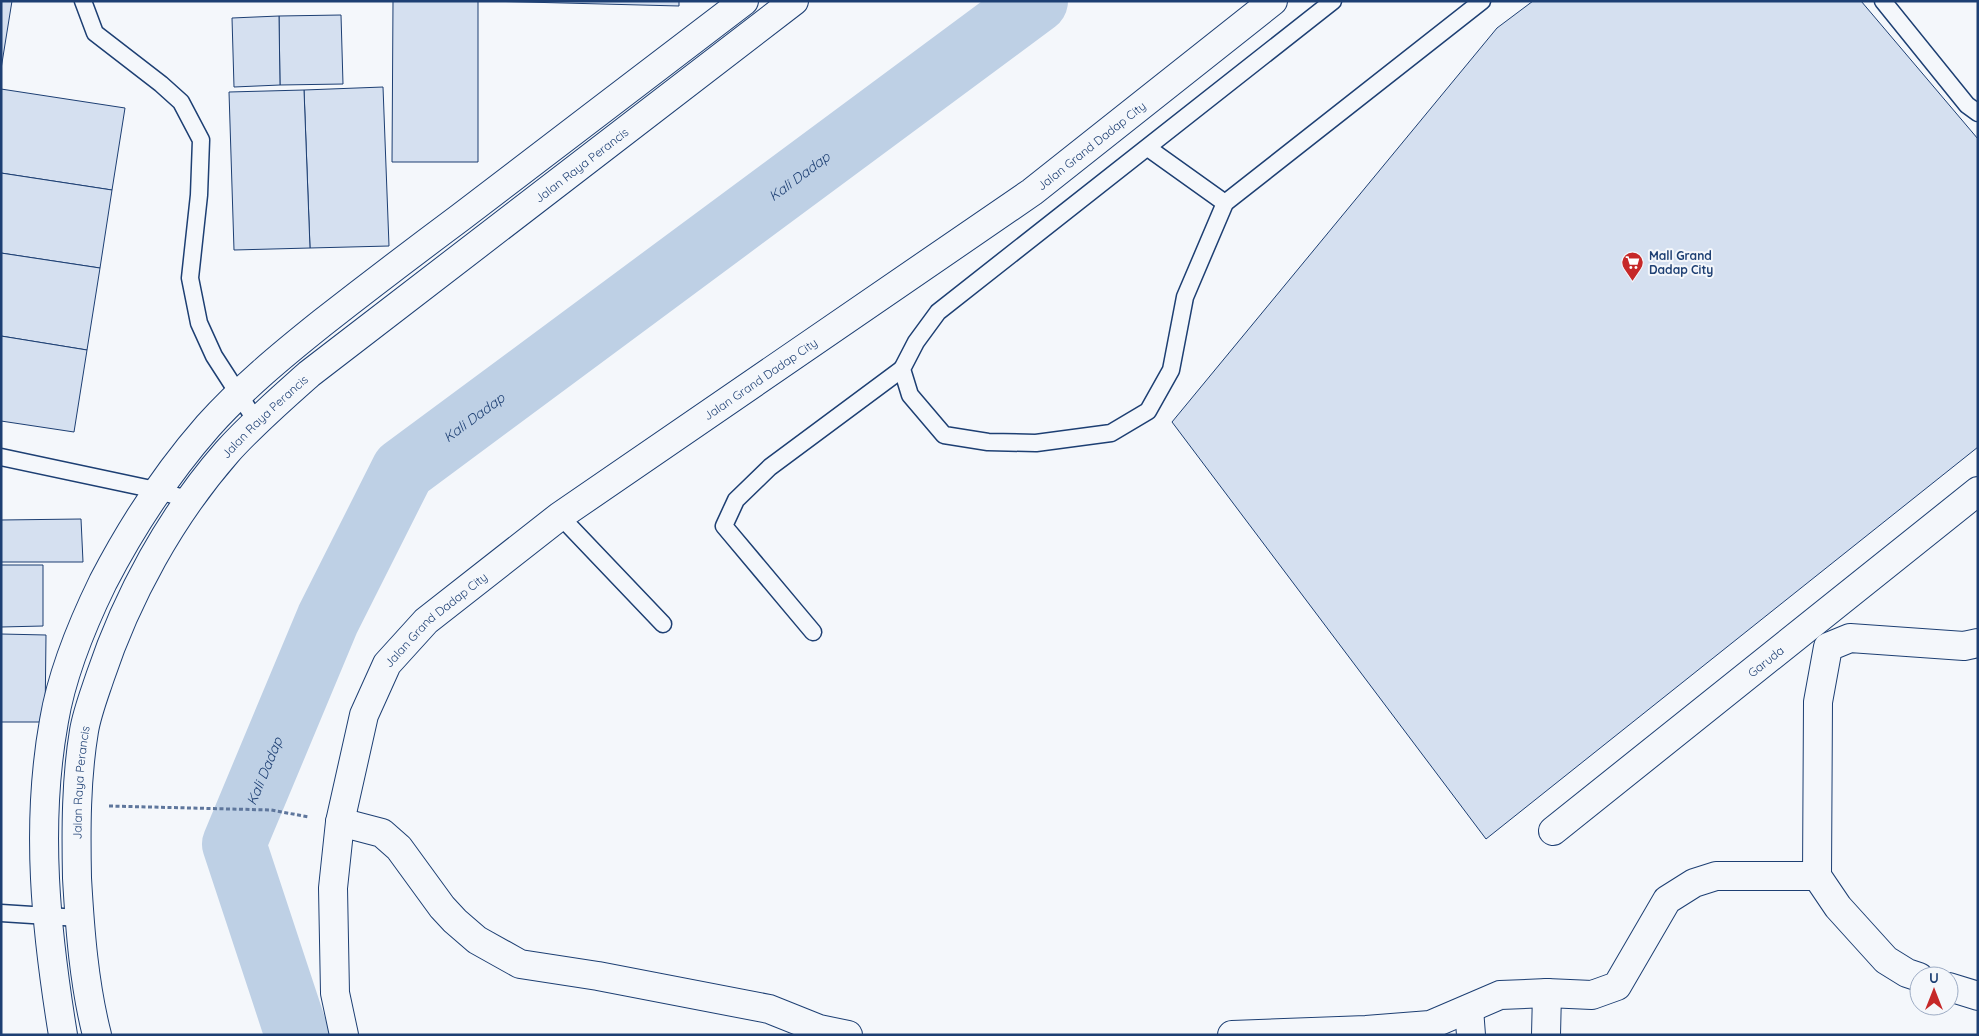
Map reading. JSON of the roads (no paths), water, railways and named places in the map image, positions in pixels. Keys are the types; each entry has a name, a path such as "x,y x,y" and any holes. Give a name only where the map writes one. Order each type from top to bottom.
{"street":[{"path":"63,1035 46,916 43,856 44,805 54,719 62,687 92,605 156,490 209,425 238,394 292,348 364,290 744,1"},
{"name":"Jalan Raya Perancis","path":"97,1035 84,965 79,918 77,805 84,730 92,700 121,620 140,582 190,500 228,452 256,421 309,374 794,1"},
{"name":"Jalan Grand Dadap City","path":"344,1035 335,993 333,888 340,822 364,715 387,664 426,621 560,516 1032,192 1273,1"},
{"name":"Garuda","path":"1553,831 1978,491"},
{"path":"1909,974 1886,960 1838,907 1817,876 1818,702 1828,648 1850,638 1964,646 1978,643"},
{"path":"340,822 382,834 399,848 442,907 455,921 477,940 520,964 598,976 769,1009 819,1029 848,1035"},
{"path":"1232,1035 1366,1030 1470,1022 1500,995 1547,992 1592,995 1617,986 1667,900 1694,883 1716,876 1817,876"},
{"path":"1959,989 1978,996"},
{"path":"1546,1035 1547,992"}],"lane":[{"path":"83,1 95,33 161,84 181,102 201,140 199,195 190,278 199,323 214,356 256,421"},
{"path":"812,632 724,526 736,500 770,467 902,369 916,342 938,312 1333,1"},
{"path":"902,369 910,395 944,435 988,442 1036,443 1111,433 1148,411 1171,370 1185,297 1225,203 1482,1"},
{"path":"1882,1 1968,105 1978,113"},
{"path":"1148,148 1225,203"},
{"path":"1,457 156,490 190,500"},
{"path":"560,516 663,624"},
{"path":"1,913 79,918"}],"waterway":[{"name":"Kali Dadap","path":"297,1035 234,844 328,619 403,470 1036,1"}],"place":[{"name":"Mall Grand Dadap City","path":"1633,281"}]}
